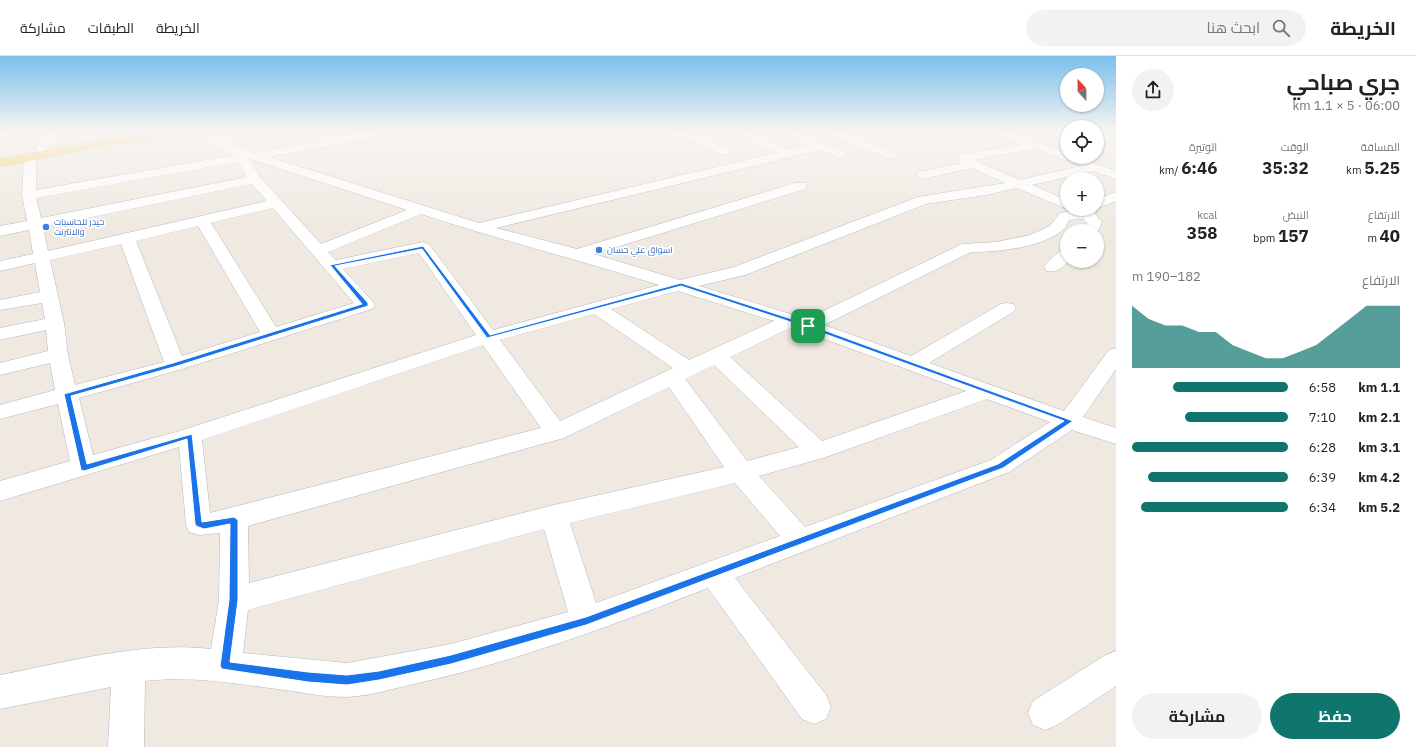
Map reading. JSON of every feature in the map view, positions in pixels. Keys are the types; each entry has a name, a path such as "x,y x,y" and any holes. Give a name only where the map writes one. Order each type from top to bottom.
{"street":[{"path":"35,163 30,195 54,323 58,355 84,468"},
{"path":"30,195 158,163"},
{"path":"0,412 175,365 366,305 242,163"},
{"path":"279,163 419,210 479,228 577,254 800,323 1069,421 1116,436"},
{"path":"479,228 749,163"},
{"path":"923,175 973,164 1060,202"},
{"path":"1086,164 1116,175"},
{"path":"0,492 190,436 489,337 681,285 739,271 923,200 940,196 976,193 1094,167"},
{"path":"0,231 255,179"},
{"path":"577,254 800,186"},
{"path":"1104,202 1116,196"},
{"path":"0,266 276,203"},
{"path":"318,251 419,210"},
{"path":"190,436 198,524 204,525 234,520 556,432 716,355 800,323 968,246 996,247 1025,241 1055,229 1065,216"},
{"path":"202,220 271,335"},
{"path":"127,238 175,365"},
{"path":"332,266 423,247 556,432"},
{"path":"1052,268 1060,261"},
{"path":"0,305 49,296"},
{"path":"598,308 680,373 741,472 799,540"},
{"path":"912,364 1007,308"},
{"path":"0,334 54,323"},
{"path":"0,692 129,667 164,663 196,663 308,677 353,679 379,676 451,660 586,621 712,572 1000,466 1069,421 1116,354"},
{"path":"0,369 58,355"},
{"path":"716,355 818,451"},
{"path":"234,600 554,516 741,472 818,451 988,391"},
{"path":"554,516 586,621"},
{"path":"225,666 234,600 234,520"},
{"path":"712,572 814,707"},
{"path":"126,747 129,667"},
{"path":"1045,713 1116,667"}],"place":[{"name":"حيدر للحاسبات والانترنت","path":"46,227"},
{"name":"اسواق علي حسان","path":"599,250"}],"route":[{"path":"423,247 489,337 681,285 808,326 1069,421 1000,466 664,590 586,621 451,660 379,676 347,680 308,677 225,666 234,600 234,520 214,524 198,524 190,436 84,468 67,394 175,365 366,305 332,266 423,247"}]}
